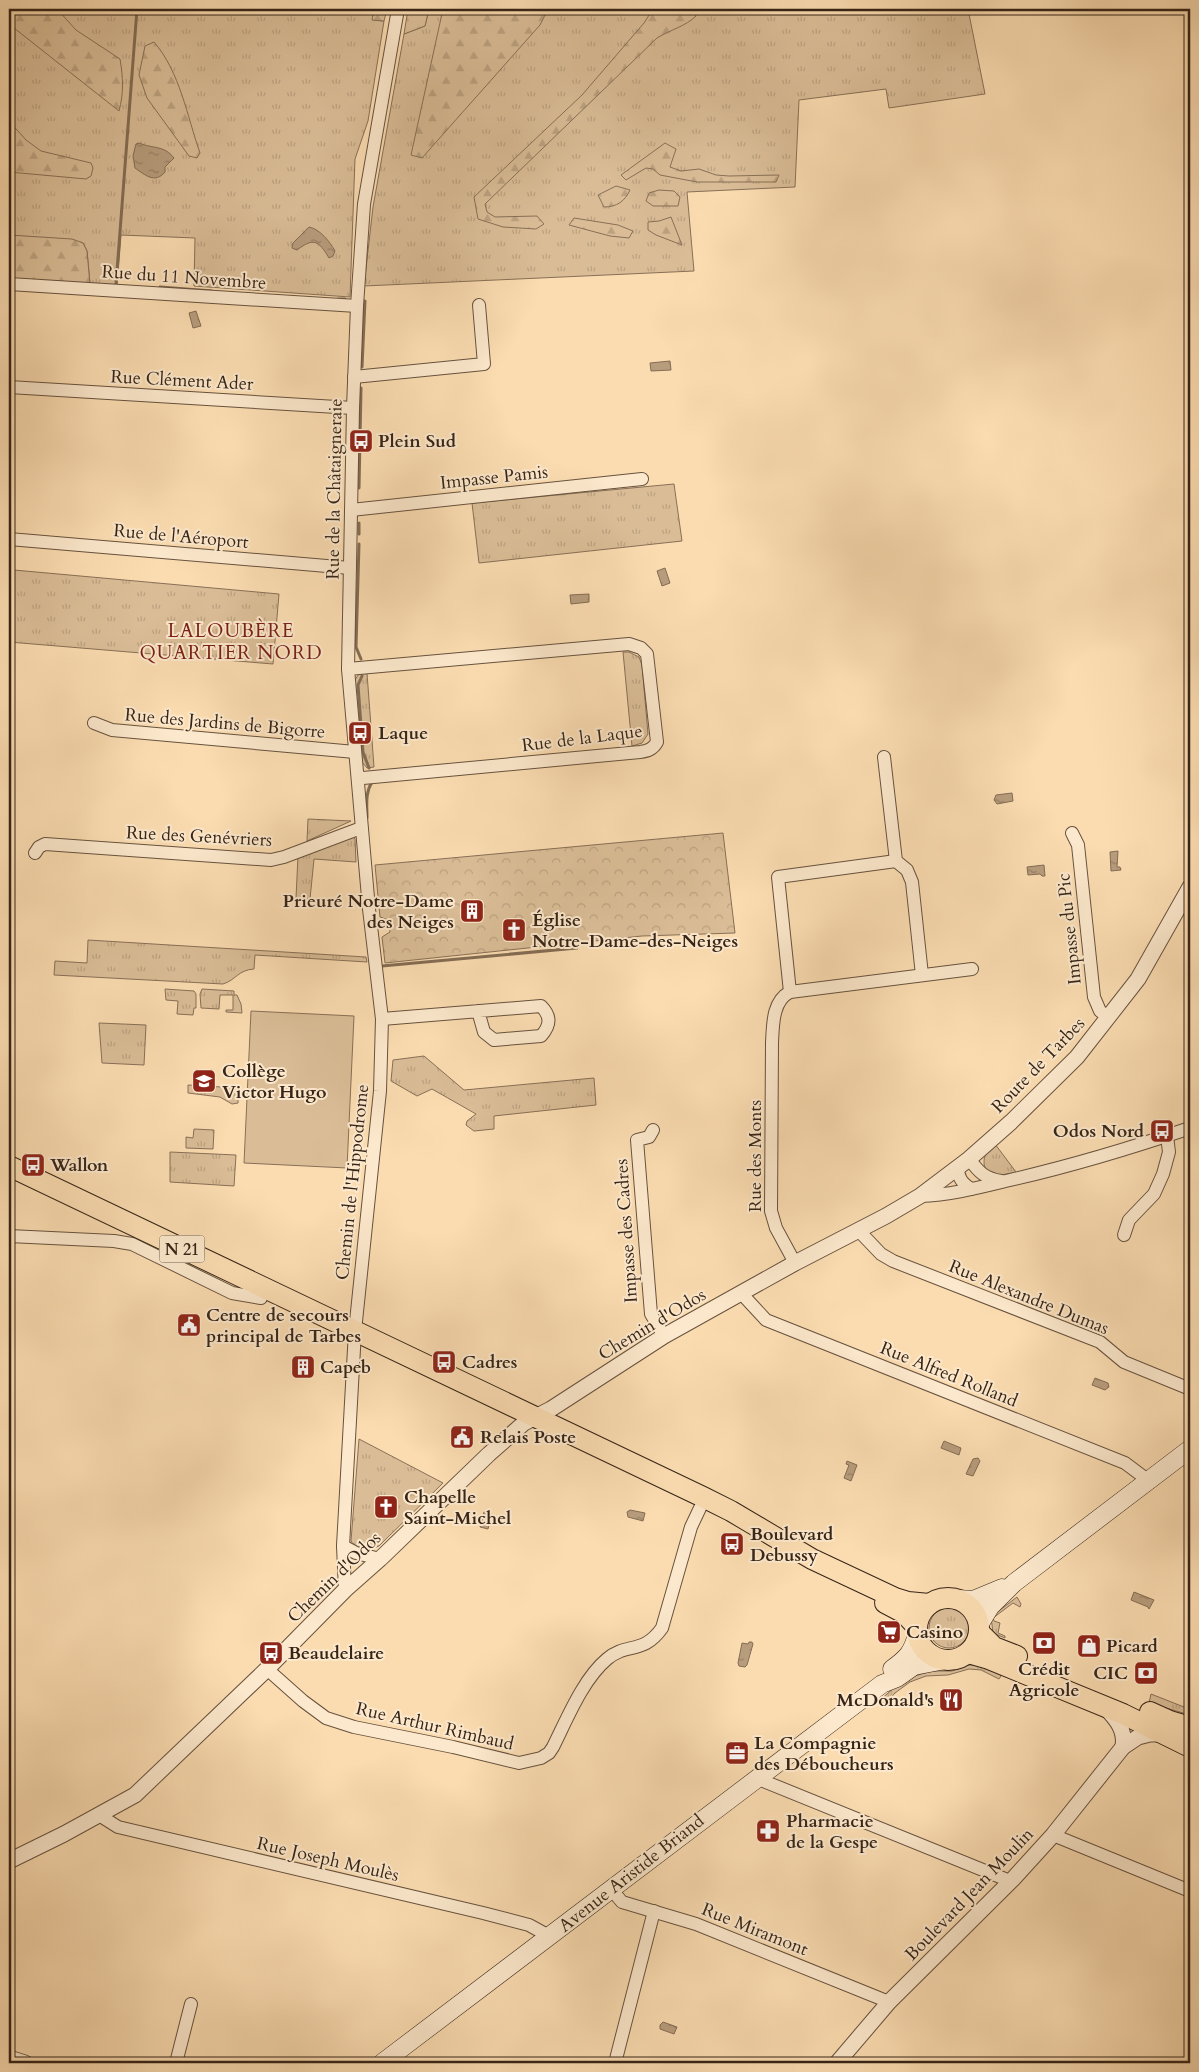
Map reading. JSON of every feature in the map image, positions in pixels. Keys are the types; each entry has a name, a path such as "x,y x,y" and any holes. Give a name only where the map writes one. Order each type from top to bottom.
{"main road":[{"name":"N 21","path":"9,1166 355,1337 530,1420 731,1511 812,1559 895,1598 908,1602 929,1604"},
{"name":"N 21","path":"9,1177 261,1298 355,1337"},
{"name":"N 21","path":"530,1420 700,1508 766,1547 904,1613 917,1631"},
{"path":"1014,1583 974,1600 943,1598 929,1604 923,1610 917,1631 924,1650 931,1655 945,1660 960,1658 968,1653 974,1647 979,1628 990,1607 1014,1583 1190,1449"},
{"path":"958,1599 967,1603 973,1610 979,1628 994,1647 1065,1675 1170,1721 1190,1727"},
{"name":"Avenue Aristide Briand","path":"882,1684 888,1673 908,1656 917,1631"},
{"path":"968,1653 989,1659 1103,1705 1167,1734 1190,1747"},
{"name":"Avenue Aristide Briand","path":"382,2063 882,1684 897,1678 914,1666 945,1660"}],"street":[{"name":"Rue de la Châtaigneraie","path":"376,971 361,828 348,668 353,408 364,204 398,9"},
{"name":"Rue du 11 Novembre","path":"9,284 357,306"},
{"path":"354,377 484,364 479,305"},
{"name":"Rue Clément Ader","path":"9,388 353,408"},
{"name":"Impasse Pamis","path":"351,510 642,479"},
{"name":"Rue de l'Aéroport","path":"9,539 350,568"},
{"name":"Rue de la Laque","path":"348,668 629,644 641,648 647,654 657,742 649,750 640,752 363,778 358,776"},
{"name":"Rue des Jardins de Bigorre","path":"94,723 112,730 355,752"},
{"path":"884,757 896,861 906,870 912,882 922,975"},
{"name":"Rue des Genévriers","path":"35,853 39,847 45,844 271,860 284,857 361,828"},
{"name":"Impasse du Pic","path":"1072,833 1078,845 1094,997 1100,1011 1108,1018"},
{"path":"896,861 778,877 790,992 972,969"},
{"name":"Route de Tarbes","path":"859,1231 920,1196 964,1163 1010,1122 1077,1057 1138,979 1190,887"},
{"name":"Chemin de l'Hippodrome","path":"345,1590 343,1546 355,1337 380,1091 382,1019 376,971"},
{"name":"Rue des Monts","path":"790,992 784,996 774,1017 772,1043 771,1211 776,1228 796,1263"},
{"path":"382,1019 478,1011 541,1006 547,1012 548,1028 541,1036 494,1040 484,1032 478,1011"},
{"path":"920,1196 938,1196 1006,1181 1093,1159 1190,1128"},
{"name":"Impasse des Cadres","path":"653,1130 649,1137 637,1140 650,1314 664,1336"},
{"path":"1124,1235 1129,1220 1154,1194 1163,1174 1168,1152 1167,1136"},
{"path":"971,1189 962,1184 958,1175 964,1163 990,1179 1006,1181"},
{"name":"Chemin d'Odos","path":"9,1861 136,1795 267,1669 345,1590 530,1420 551,1409 664,1336 796,1263 859,1231"},
{"name":"Rue Alexandre Dumas","path":"859,1231 881,1254 894,1261 1100,1342 1124,1362 1190,1389"},
{"path":"9,1236 114,1241 132,1244 232,1293 261,1298"},
{"name":"Rue Alfred Rolland","path":"741,1293 766,1320 1125,1463 1149,1481"},
{"name":"Rue Arthur Rimbaud","path":"267,1669 303,1701 326,1718 365,1730 453,1747 519,1763 541,1758 553,1746 588,1681 600,1666 617,1652 647,1643 662,1628 691,1527 700,1508"},
{"path":"343,1546 356,1553 380,1559"},
{"path":"1103,1705 1122,1729 1123,1747"},
{"name":"Boulevard Jean Moulin","path":"837,2063 890,2002 1053,1835 1123,1747 1138,1736 1167,1734"},
{"path":"756,1778 1010,1881"},
{"name":"Rue Joseph Moulès","path":"99,1815 118,1827 483,1913 529,1925 549,1936"},
{"path":"1053,1835 1190,1891"},
{"name":"Rue Miramont","path":"611,1889 622,1902 696,1924 890,2002"},
{"path":"614,2063 654,1911"},
{"path":"176,2063 191,2004"},
{"path":"9,2058 25,2063"}],"green space":[{"path":"9,9 374,9 373,20 384,21 368,121 355,159 350,297 194,286 195,238 121,235 117,286 90,284 87,251 83,243 9,235"},
{"path":"9,9 57,9 76,30 120,59 123,85 119,111 9,24"},
{"path":"374,9 387,9 384,21 372,20"},
{"path":"408,9 429,9 425,26 404,34"},
{"path":"429,9 968,9 985,94 889,108 886,89 799,100 795,187 687,192 694,271 364,286 373,207 404,34 425,26"},
{"path":"443,9 548,9 540,25 422,158 411,155"},
{"path":"653,9 694,9 696,16 688,23 657,38 485,204 487,212 495,217 537,216 544,224 536,229 503,227 478,219 474,197 582,95 644,23"},
{"path":"154,42 163,54 177,81 200,153 197,158 189,156 147,98 139,75 145,46"},
{"path":"9,121 26,140 41,151 91,163 93,168 91,176 86,179 9,172"},
{"path":"665,143 676,149 670,167 681,171 699,169 716,175 729,176 779,175 776,182 697,182 660,175 653,169 646,168 626,180 621,175"},
{"path":"616,186 630,190 620,203 604,207 598,195"},
{"path":"659,190 674,191 680,197 678,206 653,206 646,201 649,193"},
{"path":"671,217 682,245 648,230 648,222"},
{"path":"574,218 618,225 633,231 629,238 610,236 569,225"},
{"path":"9,235 72,239 83,243 87,251 90,284 9,278"},
{"path":"674,484 682,541 479,563 472,503"},
{"path":"14,570 279,594 273,664 9,642 9,611 11,611"},
{"path":"623,652 629,652 639,657 642,665 648,734 642,743 632,746"},
{"path":"367,673 374,767 367,768 362,762 354,681 359,674"},
{"path":"308,819 351,821 307,841"},
{"path":"723,833 735,933 642,936 385,963 382,937 390,932 389,920 380,917 375,865"},
{"path":"352,836 355,839 356,862 314,859 310,899 296,898 298,856"},
{"path":"88,940 366,957 367,962 255,955 254,969 244,971 223,984 54,975 55,961 87,963"},
{"path":"165,989 194,991 196,994 196,1008 194,1008 193,1015 177,1014 178,1001 166,1000"},
{"path":"202,989 234,991 234,995 237,995 241,1004 242,1013 226,1012 226,1010 233,1010 233,995 220,995 219,1009 201,1008 200,994"},
{"path":"251,1011 354,1016 347,1168 244,1163"},
{"path":"99,1023 146,1025 144,1065 102,1063"},
{"path":"424,1056 464,1090 594,1078 596,1105 494,1116 494,1129 474,1131 466,1125 467,1121 476,1114 432,1089 417,1096 391,1081 393,1060"},
{"path":"188,1085 238,1088 238,1103 232,1104 220,1097 188,1093"},
{"path":"194,1129 214,1130 213,1149 186,1148 186,1137 193,1138"},
{"path":"995,1144 1016,1172 997,1176 986,1171 985,1156"},
{"path":"170,1152 236,1155 234,1186 170,1182"},
{"path":"359,1439 443,1483 379,1546 367,1549 357,1547 351,1541"},
{"path":"1017,1597 1021,1604 1020,1607 1013,1603 993,1618 994,1621 1000,1623 998,1633 1005,1636 1005,1638 993,1633 991,1617"},
{"path":"949,1608 963,1614 969,1628 963,1642 949,1648 935,1642 929,1628 935,1614"},
{"path":"967,1665 976,1665 1001,1676 999,1679 981,1670 969,1669 948,1675 926,1676 910,1682 895,1693 884,1705 879,1701 895,1687 911,1677 932,1671 952,1671"},
{"path":"1151,1694 1184,1707 1190,1698 1190,1715 1149,1703"}],"water":[{"path":"139,143 162,149 174,158 165,167 165,172 161,176 150,177 135,168 133,156 136,144"},
{"path":"309,227 317,230 327,240 335,251 333,256 329,258 319,245 312,242 297,250 292,248 293,243"},
{"path":"196,311 201,326 193,328 189,313"},
{"path":"670,361 671,370 651,371 650,363"},
{"path":"665,568 670,583 662,586 657,571"},
{"path":"589,594 589,602 571,604 570,595"},
{"path":"1012,793 1013,801 997,804 994,800 996,795"},
{"path":"1118,851 1117,867 1120,867 1121,870 1111,871 1110,852"},
{"path":"1044,865 1045,876 1040,874 1028,875 1027,867"},
{"path":"1095,1378 1108,1383 1109,1387 1105,1390 1092,1385"},
{"path":"944,1441 961,1448 959,1455 941,1448"},
{"path":"978,1458 980,1461 973,1476 966,1474 973,1459"},
{"path":"847,1461 857,1465 851,1481 844,1478 849,1465 846,1464"},
{"path":"630,1510 645,1513 643,1521 628,1517 627,1512"},
{"path":"489,1511 492,1515 488,1529 480,1527 484,1512"},
{"path":"1134,1592 1154,1600 1149,1609 1131,1600"},
{"path":"749,1642 753,1644 747,1665 745,1667 739,1666 742,1643 748,1644"},
{"path":"663,2022 677,2027 674,2034 660,2029 660,2025"}],"waterway":[{"path":"116,284 137,9"},
{"path":"160,287 212,291"},
{"path":"338,299 345,299"},
{"path":"362,367 365,301"},
{"path":"359,488 361,388"},
{"path":"359,523 359,534"},
{"path":"359,544 356,647 361,659"},
{"path":"362,676 358,685 363,752 369,768"},
{"path":"367,818 367,795 372,782"},
{"path":"382,966 577,948"}],"place":[{"name":"Plein Sud","path":"361,441"},
{"name":"Laque","path":"360,733"},
{"name":"Prieuré Notre-Dame des Neiges","path":"472,911"},
{"name":"Église Notre-Dame-des-Neiges","path":"514,930"},
{"name":"Collège Victor Hugo","path":"204,1081"},
{"name":"Odos Nord","path":"1162,1131"},
{"name":"Wallon","path":"33,1165"},
{"name":"Centre de secours principal de Tarbes","path":"189,1325"},
{"name":"Cadres","path":"444,1362"},
{"name":"Capeb","path":"303,1367"},
{"name":"Relais Poste","path":"462,1437"},
{"name":"Chapelle Saint-Michel","path":"386,1507"},
{"name":"Boulevard Debussy","path":"732,1544"},
{"name":"Casino","path":"889,1632"},
{"name":"Crédit Agricole","path":"1044,1643"},
{"name":"Picard","path":"1089,1646"},
{"name":"Beaudelaire","path":"271,1653"},
{"name":"CIC","path":"1146,1673"},
{"name":"McDonald's","path":"951,1700"},
{"name":"La Compagnie des Déboucheurs","path":"737,1753"},
{"name":"Pharmacie de la Gespe","path":"768,1831"}],"district":[{"name":"LALOUBÈRE QUARTIER NORD","path":"231,641"}]}
